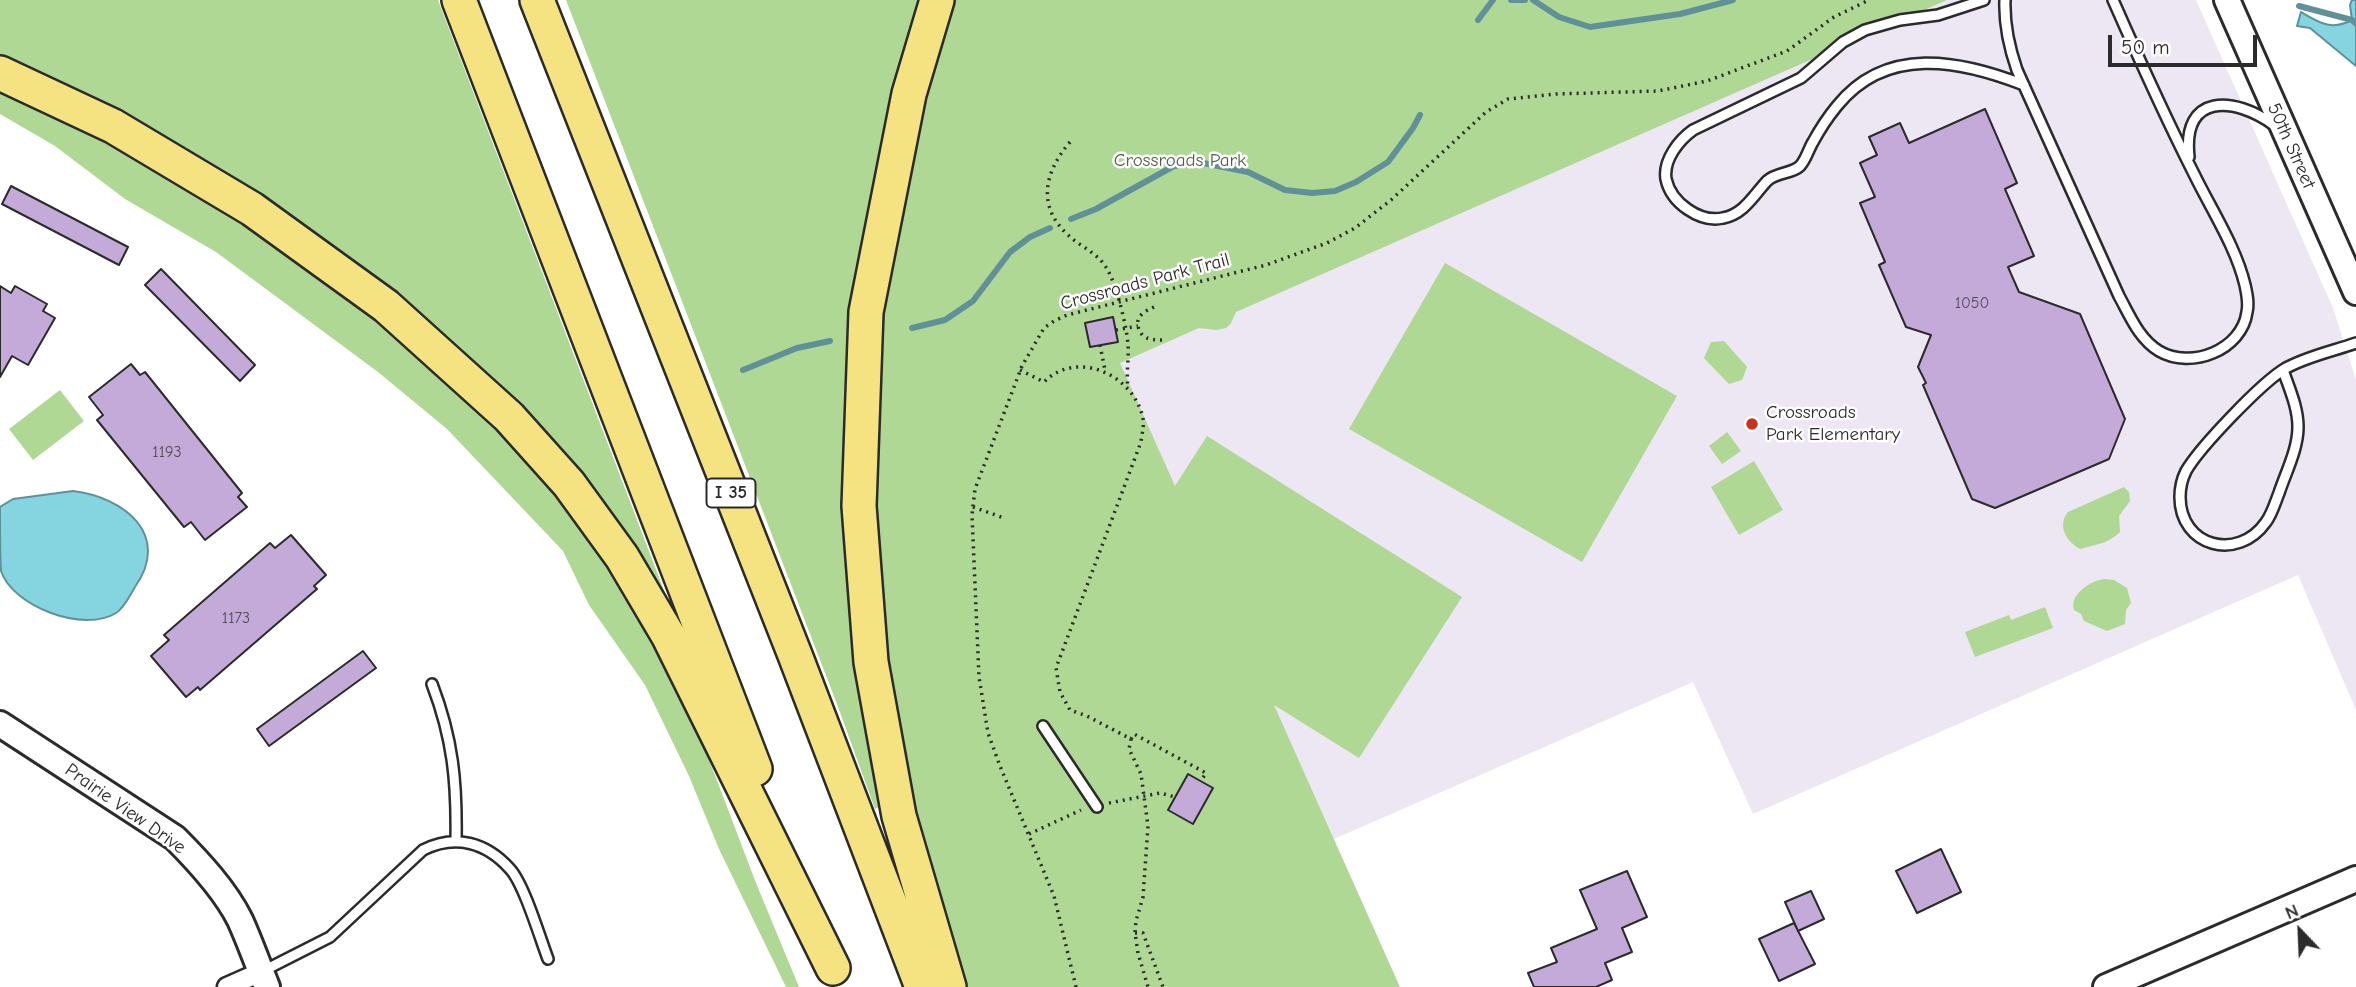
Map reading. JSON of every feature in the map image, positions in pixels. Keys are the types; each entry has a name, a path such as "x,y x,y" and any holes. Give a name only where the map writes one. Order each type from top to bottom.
{"highway":[{"path":"459,0 836,978"},
{"name":"I 35","path":"537,0 800,668 922,987"},
{"path":"937,0 909,94 866,312 859,506 871,662 899,816 949,987"},
{"path":"0,73 113,126 252,209 386,306 509,417 569,484 622,557 668,635 836,978"}],"main road":[{"name":"50th Street","path":"2227,0 2356,292"},
{"name":"Prairie View Drive","path":"0,724 181,844 229,902 264,979"},
{"path":"2106,987 2356,879"}],"street":[{"path":"227,987 264,979"}],"lane":[{"path":"1984,0 1938,15 1900,20 1865,30 1843,42 1801,78 1693,130 1684,137 1670,159 1666,179 1670,188 1675,197 1692,212 1711,219 1735,214 1752,200 1768,180 1800,166 1825,121 1848,94 1883,72 1907,64 1948,63 2024,85"},
{"path":"2005,0 2004,14 2010,48 2024,85 2119,296 2137,330 2145,341 2168,356 2192,359 2205,356 2228,344 2243,324 2247,304 2245,282 2113,0"},
{"path":"2190,166 2187,137 2192,124 2210,107 2227,104 2259,113 2279,128 2289,141"},
{"path":"2283,370 2298,426 2296,443 2273,508 2265,523 2246,539 2225,545 2201,540 2190,531 2182,512 2180,496 2186,472 2197,456 2268,380 2283,370 2301,360 2356,343"},
{"path":"432,684 443,711 453,758 457,791 456,840"},
{"path":"1043,726 1096,805"},
{"path":"264,979 330,937 423,850 439,842 456,840 482,847 511,870 519,883 548,959"}],"path":[{"name":"Crossroads Park Trail","path":"1076,987 1069,965 1060,913 1000,766 983,709 979,677 973,507 975,489 1020,370 1044,328 1054,321 1266,265 1327,243 1355,228 1391,200 1486,112 1508,99 1556,94 1658,92 1707,81 1787,51 1834,17 1869,0"},
{"path":"1070,142 1052,167 1047,190 1049,205 1054,218 1066,234 1101,258 1113,280 1128,344 1128,390"},
{"path":"1154,307 1139,317 1138,326 1144,338 1162,340"},
{"path":"1115,330 1138,326"},
{"path":"1100,345 1105,372"},
{"path":"1020,370 1044,382 1055,373 1070,367 1105,372 1128,390 1142,415 1144,425 1140,442 1056,668 1059,692 1070,710 1131,739"},
{"path":"973,507 1004,518"},
{"path":"1148,987 1135,933 1143,897 1148,844 1141,774 1129,749 1134,734 1206,773 1201,781"},
{"path":"1029,834 1096,805 1160,793 1175,797"},
{"path":"1135,933 1143,933 1163,987"}],"shaded area":[{"name":"Crossroads Park Elementary","path":"1947,0 2196,0 2333,308 2356,380 2356,710 2298,575 1753,814 1693,682 1334,839 1119,363"}],"green space":[{"path":"0,0 438,0 683,640 458,355 0,59"},
{"path":"566,0 923,0 861,260 884,804 875,809 837,704"},
{"name":"Crossroads Park","path":"946,0 1947,0 1236,312 1226,328 1199,328 1120,363 1175,486 1207,436 1462,597 1359,758 1274,705 1400,987 958,987 904,799 873,568 883,276"},
{"path":"0,83 197,190 405,338 541,471 603,556 652,638 697,728 799,987 786,987 719,849 689,776 645,685 589,605 563,551 447,429 378,372 216,252 125,199 55,146 0,114"},
{"path":"1445,263 1677,396 1582,562 1349,429"},
{"path":"1724,341 1747,367 1742,380 1729,384 1704,358 1711,342"},
{"path":"60,390 84,421 33,460 9,429"},
{"path":"1727,432 1741,451 1722,464 1709,446"},
{"path":"1754,461 1783,510 1739,535 1711,487"},
{"path":"2124,487 2129,492 2130,501 2119,516 2120,532 2106,541 2080,549 2071,542 2063,528 2068,512"},
{"path":"2104,579 2114,580 2127,588 2131,603 2126,610 2125,624 2107,631 2084,621 2081,614 2074,610 2073,604 2082,590"},
{"path":"2045,607 2053,628 1975,657 1965,632 2009,615 2011,620"}],"water":[{"path":"2352,0 2356,0 2356,66 2310,28 2297,26 2301,12 2332,25 2352,20"},
{"path":"73,491 109,501 124,510 137,521 145,535 148,550 145,568 122,608 102,618 86,620 51,613 20,596 8,584 1,571 0,507 13,499"}],"building":[{"path":"1985,109 2017,183 2005,189 2034,256 2008,267 2019,292 2080,314 2125,419 2109,459 1995,508 1972,499 1923,385 1926,383 1918,367 1931,335 1906,327 1879,265 1885,262 1860,203 1875,197 1860,163 1877,155 1869,137 1900,123 1909,143"},
{"path":"11,186 128,247 119,265 2,204"},
{"path":"161,269 255,365 240,381 145,285"},
{"path":"0,286 11,293 15,286 47,304 43,311 55,318 28,365 12,356 0,377"},
{"path":"1113,317 1118,342 1090,347 1085,323"},
{"path":"131,364 140,375 145,372 242,493 238,497 247,507 205,540 191,522 184,527 97,420 103,415 89,397"},
{"path":"291,535 326,575 314,586 317,589 200,690 198,687 186,697 151,656 169,640 164,635 270,543 275,548"},
{"path":"363,651 376,668 269,746 257,729"},
{"path":"1188,774 1213,788 1193,824 1168,810"},
{"path":"1941,849 1961,892 1917,913 1896,871"},
{"path":"1627,871 1647,917 1622,928 1632,952 1605,963 1612,980 1596,987 1534,987 1528,973 1557,962 1551,948 1597,929 1580,890"},
{"path":"1811,891 1824,919 1798,931 1785,902"},
{"path":"1794,923 1815,964 1779,981 1759,939"}],"waterway":[{"path":"1478,20 1493,0"},
{"path":"1511,0 1525,0"},
{"path":"1533,0 1559,17 1590,27 1680,14 1733,0"},
{"path":"2299,6 2352,20 2356,24"},
{"path":"1071,219 1096,209 1174,166 1203,163 1248,172 1285,190 1312,193 1335,191 1356,182 1388,162 1420,115"},
{"path":"912,328 945,320 973,301 1010,252 1030,237 1050,228"},
{"path":"743,370 797,348 830,341"}],"place":[{"name":"Crossroads Park Elementary","path":"1752,424"}]}
